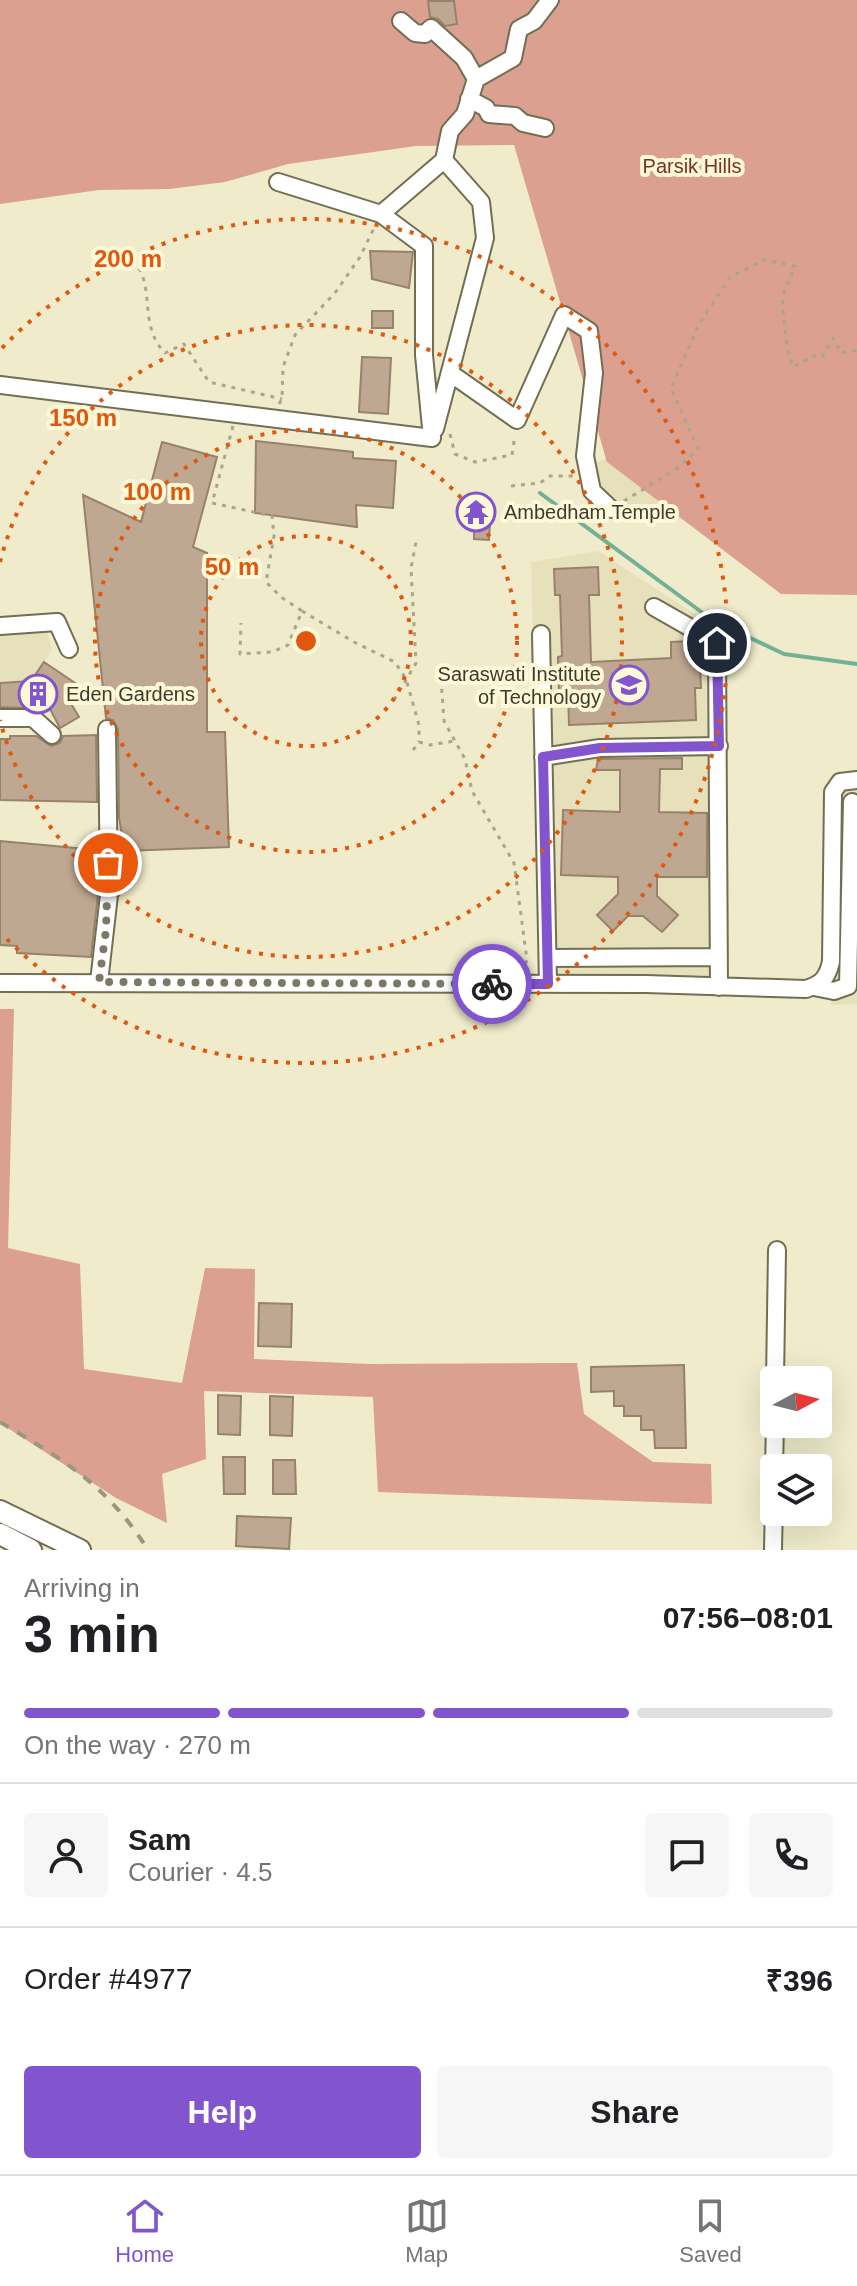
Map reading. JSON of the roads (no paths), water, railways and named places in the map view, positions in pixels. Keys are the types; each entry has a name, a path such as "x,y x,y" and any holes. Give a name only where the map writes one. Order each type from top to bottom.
{"main road":[{"path":"0,1511 80,1550"},
{"path":"0,1534 31,1550"}],"street":[{"path":"381,214 444,160 450,131 465,114 476,79 513,58 519,29 534,21 550,0"},
{"path":"401,21 415,33 425,34 431,28 464,58 476,79"},
{"path":"469,99 486,108 489,114 515,116 523,123 545,128"},
{"path":"432,438 485,238 481,202 444,160"},
{"path":"278,182 381,214 424,246 424,355 432,438"},
{"path":"450,373 517,420 564,315 589,331 594,373 585,456 592,491 611,509"},
{"path":"0,385 432,438"},
{"path":"654,607 717,643 719,987"},
{"path":"0,626 57,622 69,649"},
{"path":"541,634 548,984"},
{"path":"0,718 33,718 52,735"},
{"path":"99,982 109,895 107,729"},
{"path":"543,757 600,748 719,746"},
{"path":"0,983 548,984 806,989 820,985 827,976 831,962 833,792 840,782 857,780"},
{"path":"814,987 834,991 848,986 852,802"},
{"path":"548,958 719,957"},
{"path":"775,1366 777,1250"},
{"path":"773,1526 773,1550"}],"waterway":[{"path":"540,493 711,619 784,654 857,664"}],"railway":[{"path":"0,1422 83,1476 117,1508 148,1550"}],"place":[{"name":"Ambedham Temple","path":"476,512"},
{"name":"Saraswati Institute of Technology","path":"629,685"},
{"name":"Eden Gardens","path":"38,694"}],"park label":[{"name":"Parsik Hills","path":"692,166"}]}
